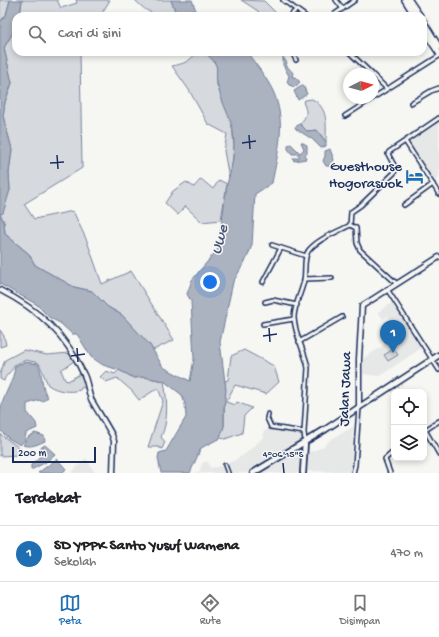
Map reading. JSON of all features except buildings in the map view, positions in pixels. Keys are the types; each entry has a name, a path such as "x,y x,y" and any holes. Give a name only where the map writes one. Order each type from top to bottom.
{"highway":[{"path":"405,0 410,4"},
{"path":"427,27 439,46"},
{"path":"427,36 439,55"}],"main road":[{"path":"252,473 359,407 439,355"},
{"path":"303,473 305,441"}],"street":[{"path":"283,0 299,12"},
{"path":"336,0 343,9"},
{"path":"338,12 355,0"},
{"path":"379,94 439,55"},
{"path":"294,56 296,60"},
{"path":"354,56 366,68"},
{"path":"379,81 387,89"},
{"path":"411,103 431,90 439,88"},
{"path":"345,116 364,104"},
{"path":"350,225 351,212 361,206 394,173 396,169 388,154 405,140 439,118"},
{"path":"405,140 439,194"},
{"path":"404,205 433,184"},
{"path":"305,441 304,432 308,368 307,358 299,342 294,319 304,279 306,256 309,250 320,241 350,225"},
{"path":"350,225 356,228 357,243 360,250 396,283"},
{"path":"272,245 306,256"},
{"path":"263,282 281,248"},
{"path":"439,257 387,288 439,370"},
{"path":"304,279 332,278"},
{"name":"Jalan Jawa","path":"353,473 355,465 359,407 359,359 362,306 387,288"},
{"path":"0,290 30,307 54,327 63,338 84,375 92,400 114,441 113,473"},
{"path":"265,302 273,300 297,306"},
{"path":"299,342 342,317"},
{"path":"262,324 294,319"},
{"path":"268,414 267,418 271,427 304,432"},
{"path":"427,428 439,421"},
{"path":"427,435 439,454"},
{"path":"390,473 385,460 391,454"},
{"path":"225,464 228,473"}],"shaded area":[{"path":"0,0 10,0 6,15 0,22"},
{"path":"22,0 57,0 61,8 77,3 76,0 110,0 102,12 20,12"},
{"path":"135,0 171,0 176,12 149,12"},
{"path":"241,0 264,1 275,12 258,11"},
{"path":"12,34 12,56 80,56 82,168 24,204 34,219 73,211 87,241 102,284 131,271 174,340 153,350 122,315 108,307 92,291 74,287 35,265 29,254 5,234 4,222 0,214 10,190 9,173 12,149 3,116 5,102 12,83 4,48"},
{"path":"193,56 209,56 213,59 217,67 217,85 232,124 234,146 231,174 229,178 224,151 227,134 208,124 189,90 172,66 183,63"},
{"path":"312,99 324,112 326,123 326,142 317,130 307,131 300,124 306,114 306,109 303,102 305,100"},
{"path":"439,121 439,178 433,182 407,141"},
{"path":"201,179 213,189 219,180 227,184 221,220 202,222 185,206 178,215 165,203 173,191 186,182 194,187"},
{"path":"393,302 421,348 380,376 363,374 364,358 400,335 388,316 383,319 378,312"},
{"path":"0,330 4,336 6,345 0,347"},
{"path":"394,349 398,355 388,361 384,355"},
{"path":"24,350 47,355 69,353 74,361 61,370 65,380 68,381 80,374 88,390 82,387 80,390 67,391 52,387 48,385 39,363 26,360 14,365 4,381 0,379 0,374 5,360"},
{"path":"244,350 274,366 279,382 266,394 235,385 226,402 235,405 237,402 252,408 244,416 242,433 225,439 220,438 224,426 225,381 228,380 231,356"},
{"path":"119,370 134,378 144,377 164,381 167,409 164,431 161,437 165,442 162,449 158,447 148,447 163,401 158,388 139,400 132,391 117,378 106,382 100,377 106,371 115,374"},
{"path":"353,427 351,472 308,471 308,453 323,447 330,440"},
{"path":"270,428 304,433 303,473 194,473 200,471 202,463 208,461 210,468 222,466 245,454 264,437 263,432"},
{"path":"0,434 18,447 19,455 0,456"},
{"path":"86,458 95,473 71,473"}],"water":[{"path":"10,0 22,0 20,12 12,12 12,34 4,48 12,83 5,102 3,116 12,149 9,173 10,190 3,213 0,214 0,22 6,15"},
{"path":"171,0 192,0 196,12 176,12"},
{"name":"Uwe","path":"209,56 250,56 268,81 277,103 280,114 279,148 272,183 255,194 252,245 247,258 233,282 220,342 226,390 224,426 220,438 201,448 190,473 161,473 158,458 159,453 166,451 186,417 185,404 182,395 164,381 144,377 134,378 119,370 103,365 91,357 77,334 72,334 60,323 50,318 36,304 0,284 0,214 4,222 5,234 29,254 35,265 74,287 92,291 108,307 122,315 150,345 163,367 190,381 194,359 191,301 187,294 192,280 218,249 234,146 231,123 218,87 216,65"},
{"path":"283,57 287,63 286,65 293,73 292,77 295,77 300,82 295,87 289,85 287,82 289,76 283,65"},
{"path":"303,85 307,94 298,100 294,91"},
{"path":"300,124 307,131 317,130 326,142 326,146 321,148 312,139 296,129 295,127"},
{"path":"301,142 307,145 307,153 305,156 306,159 294,161 293,158 299,158 299,154 292,154 288,149 288,145 291,144 300,153 304,149"},
{"path":"330,149 334,160 330,166 326,166 323,161 325,151"},
{"path":"25,362 38,364 44,390 48,397 42,402 40,400 27,404 27,412 36,423 37,428 26,433 25,440 20,445 8,438 0,430 0,416 2,403 13,377 15,366"},
{"path":"35,433 44,436 45,441 32,446 23,445 28,437"},
{"path":"45,445 55,454 46,462 31,470 31,465 38,459 41,453 40,448"},
{"path":"57,459 66,469 62,473 38,473"}],"place":[{"name":"Guesthouse Hogorasuok","path":"415,176"},
{"name":"SD YPPK Santo Yusuf Wamena","path":"393,353"}]}
